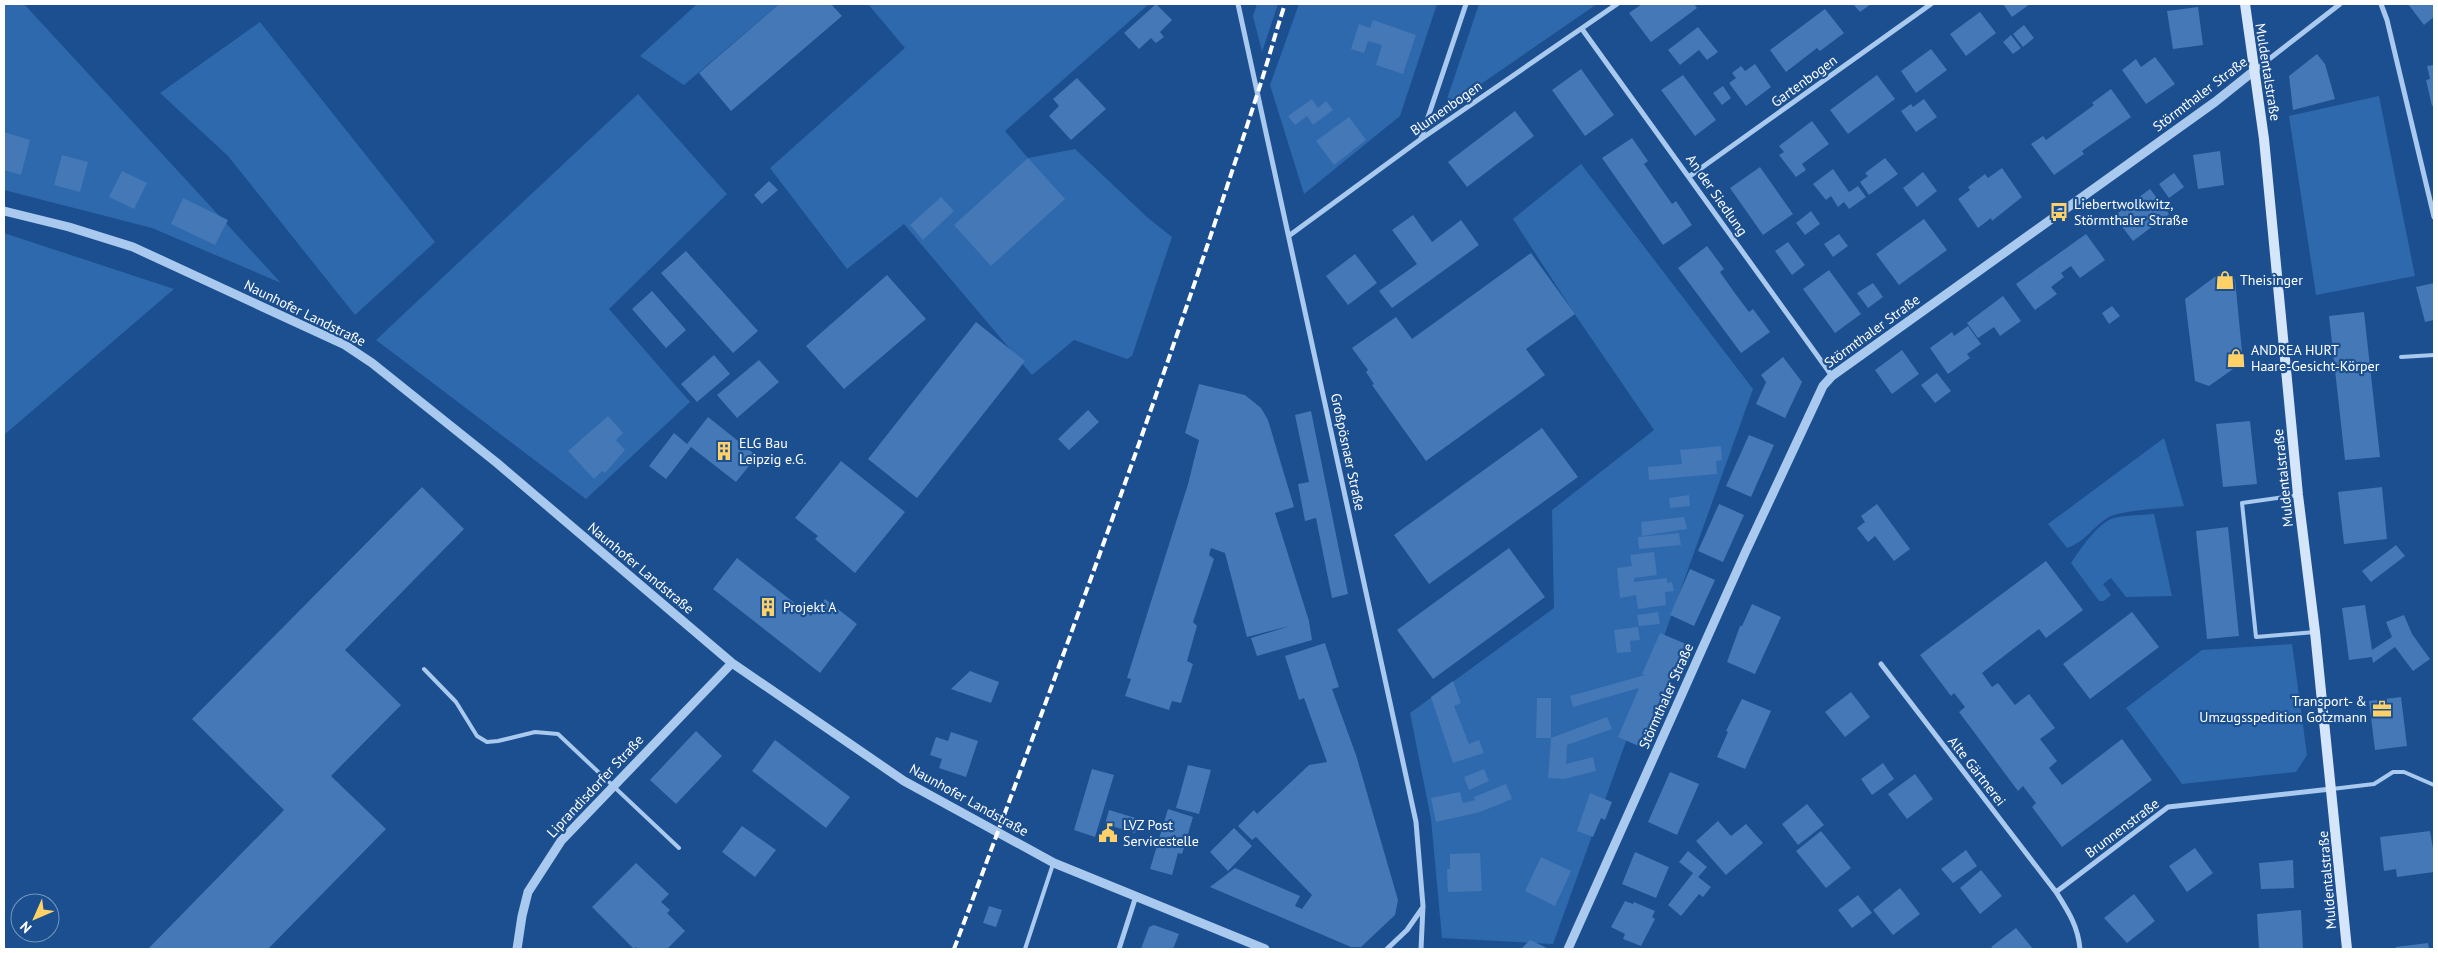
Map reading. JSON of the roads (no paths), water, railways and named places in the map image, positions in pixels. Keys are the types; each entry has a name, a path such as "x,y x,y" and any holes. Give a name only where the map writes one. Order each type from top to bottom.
{"main road":[{"name":"Muldentalstraße","path":"2245,4 2274,224 2298,495 2332,789 2347,949"}],"street":[{"name":"Großpösnaer Straße","path":"1238,4 1290,235 1416,822 1423,906 1421,949"},
{"path":"1421,139 1466,4"},
{"name":"Blumenbogen","path":"1290,235 1421,139 1617,4"},
{"name":"Gartenbogen","path":"1690,176 1931,4"},
{"name":"Störmthaler Straße","path":"1568,949 1773,492 1817,397 1832,376 2215,102 2340,4"},
{"path":"2381,4 2387,20 2434,217"},
{"name":"An der Siedlung","path":"1582,29 1690,176 1832,376"},
{"name":"Naunhofer Landstraße","path":"4,211 69,227 133,247 345,345 372,363 497,463 732,663 904,780 1054,863 1265,949"},
{"name":"Liprandisdorfer Straße","path":"517,949 528,892 543,866 561,841 732,663"},
{"name":"Alte Gärtnerei","path":"1881,664 2056,892"},
{"name":"Brunnenstraße","path":"2056,892 2168,807 2332,789"},
{"path":"2056,892 2071,916 2078,934 2080,949"},
{"path":"1119,949 1136,896"},
{"path":"1387,949 1407,930 1423,906"}],"lane":[{"path":"2401,357 2434,354"},
{"path":"2298,495 2242,503 2256,636 2315,632"},
{"path":"424,669 456,702 477,736 487,742 535,732 558,734 679,848"},
{"path":"2332,789 2374,784 2393,772 2404,772 2434,785"},
{"path":"1025,949 1054,863"}],"railway":[{"path":"954,949 1072,631 1148,417 1222,203 1285,4"}],"place":[{"name":"Liebertwolkwitz, Störmthaler Straße","path":"2059,212"},
{"name":"Theisinger","path":"2225,280"},
{"name":"ANDREA HURT Haare-Gesicht-Körper","path":"2236,358"},
{"name":"ELG Bau Leipzig e.G.","path":"724,451"},
{"name":"Projekt A","path":"768,607"},
{"name":"Transport- & Umzugsspedition Gotzmann","path":"2382,709"},
{"name":"LVZ Post Servicestelle","path":"1108,833"}]}
